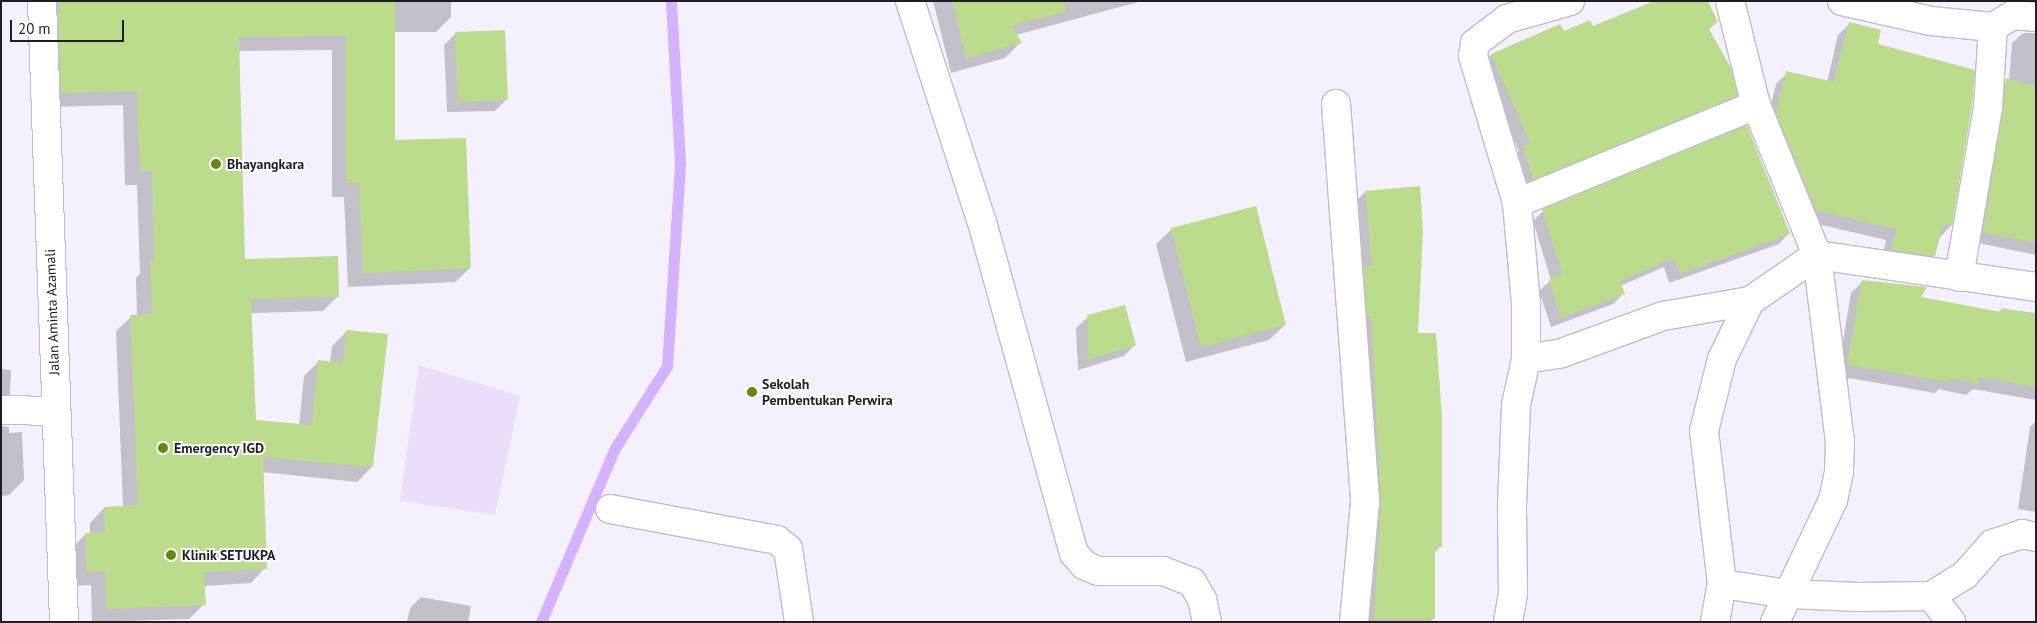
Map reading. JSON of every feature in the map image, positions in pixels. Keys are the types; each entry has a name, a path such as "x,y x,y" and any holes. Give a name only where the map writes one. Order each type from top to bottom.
{"street":[{"name":"Jalan Aminta Azamali","path":"42,1 64,622"},
{"path":"910,1 982,222 1074,553 1084,565 1098,571 1163,571 1192,582 1202,600 1207,622"},
{"path":"1508,622 1513,593 1512,505 1516,405 1526,359 1526,295 1517,203 1478,80 1473,56 1476,43 1507,19 1570,1"},
{"path":"1730,1 1756,105 1817,255 1840,441 1839,472 1833,500 1775,622"},
{"path":"1842,1 1931,21 1993,28 2013,15 2036,18"},
{"path":"1959,277 1988,108 1993,28"},
{"path":"1336,104 1365,502 1354,622"},
{"path":"1517,203 1756,105"},
{"path":"1526,359 1562,353 1663,316 1750,301 1817,255 2036,287"},
{"path":"1715,622 1722,584 1704,431 1722,359 1750,301"},
{"path":"1,410 56,410"},
{"path":"610,509 777,540 788,549 799,622"},
{"path":"1722,584 1788,594 1858,597 1931,596 1965,574 1992,544 2022,534 2036,537"},
{"path":"1931,596 1951,622"}],"shaded area":[{"path":"419,365 520,396 495,515 400,501"}],"building":[{"path":"58,1 395,1 395,140 466,138 471,268 363,273 359,183 346,183 346,36 239,37 245,259 338,256 339,297 251,299 256,420 312,425 318,360 343,363 346,330 388,334 373,467 263,457 267,569 204,572 206,605 107,609 105,571 86,572 85,533 105,532 104,507 138,505 130,315 152,314 150,262 154,262 152,171 140,171 137,91 61,93"},
{"path":"952,1 1065,1 1067,11 1012,26 1022,43 966,58"},
{"path":"1654,1 1708,1 1718,22 1708,27 1731,68 1738,96 1533,180 1523,146 1530,143 1491,54 1560,24 1564,31 1590,20 1593,26"},
{"path":"1849,22 1881,30 1878,44 1975,70 1972,106 1952,226 1943,224 1935,256 1891,250 1896,229 1816,210 1776,114 1786,71 1834,82"},
{"path":"505,30 508,100 458,102 455,32"},
{"path":"2006,78 2036,86 2036,243 1983,232 2003,111"},
{"path":"1747,125 1790,234 1680,274 1674,258 1620,281 1625,294 1561,318 1549,280 1562,273 1542,209"},
{"path":"1420,186 1423,231 1418,333 1436,333 1442,417 1442,547 1435,547 1435,619 1374,619 1381,501 1371,316 1367,316 1363,266 1372,266 1365,191"},
{"path":"1256,206 1286,325 1201,347 1171,228"},
{"path":"1862,280 1927,287 1921,297 2001,312 2002,308 2036,314 2036,387 1980,377 1979,384 1948,378 1947,382 1847,365"},
{"path":"1125,305 1136,345 1088,360 1087,315"}],"waterway":[{"path":"541,622 615,448 667,366 680,163 671,1"}],"place":[{"name":"Bhayangkara","path":"216,164"},
{"name":"Sekolah Pembentukan Perwira","path":"752,392"},
{"name":"Emergency IGD","path":"163,448"},
{"name":"Klinik SETUKPA","path":"171,555"}]}
